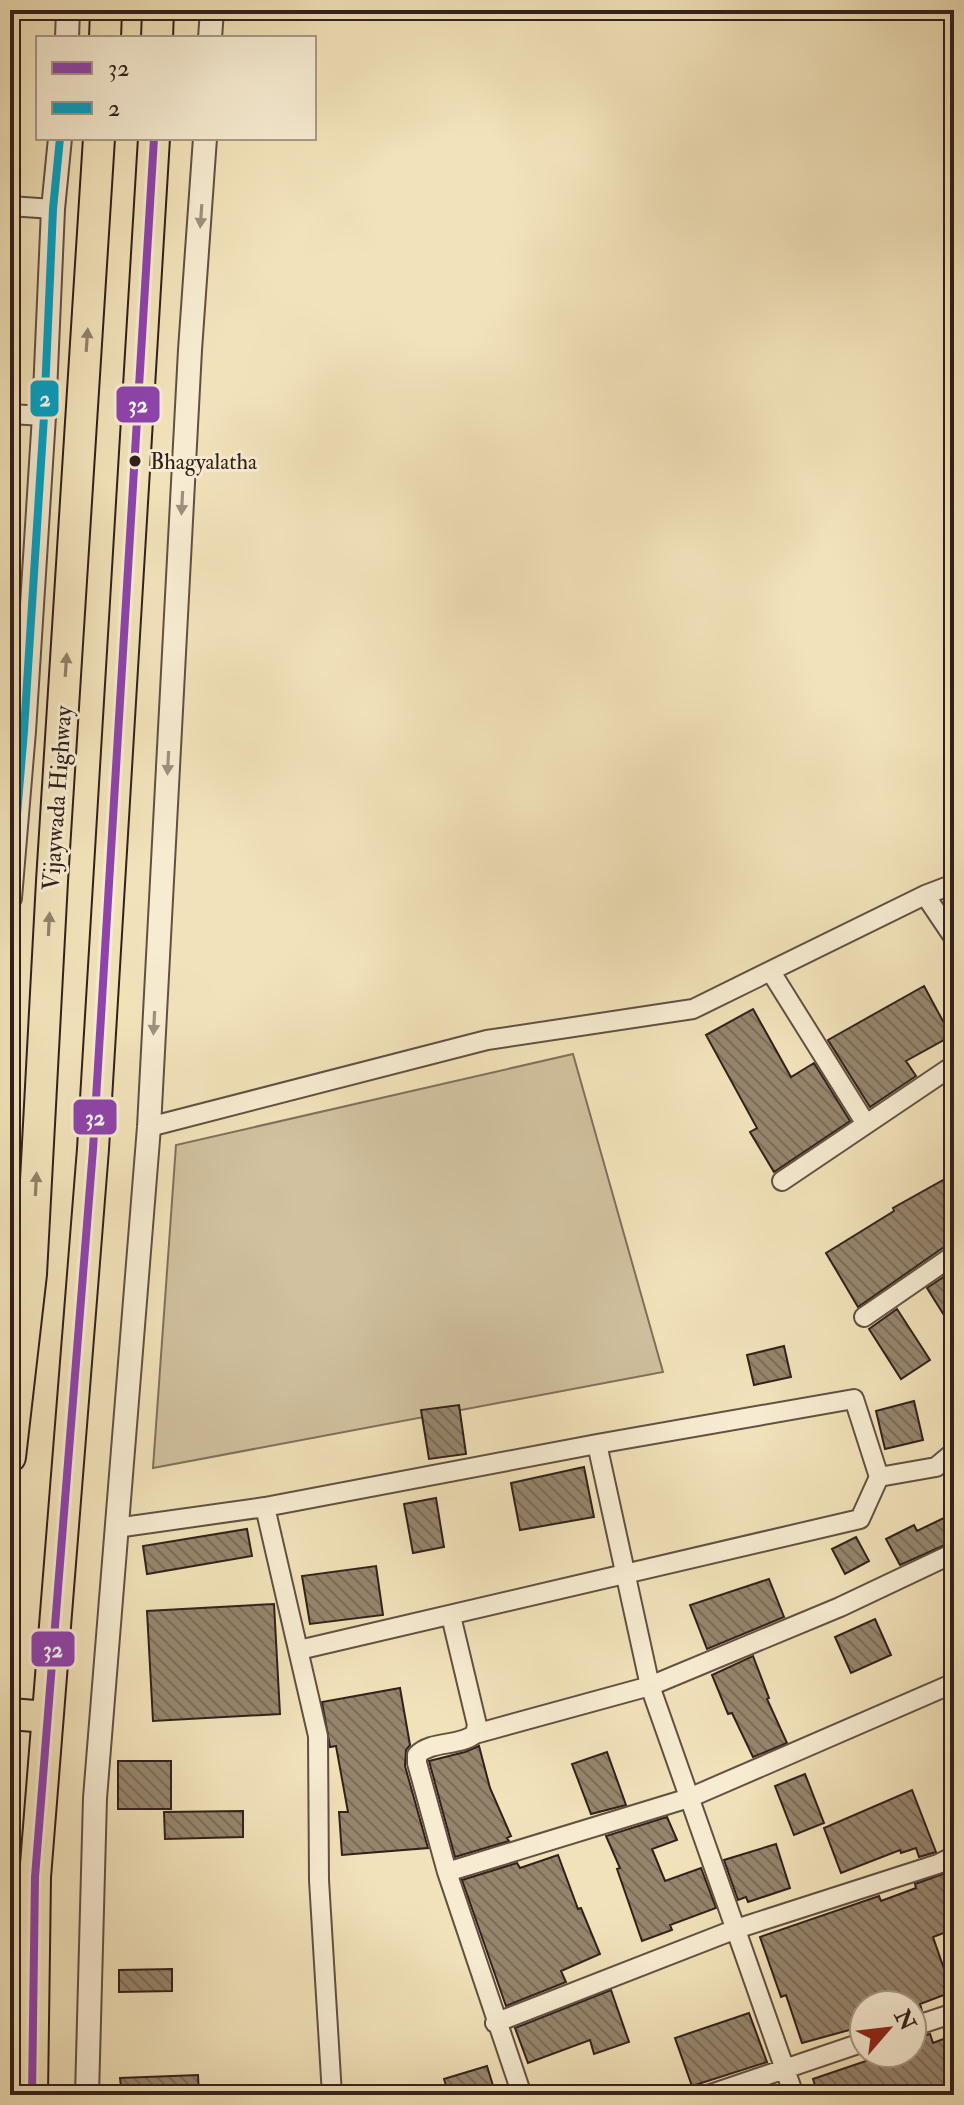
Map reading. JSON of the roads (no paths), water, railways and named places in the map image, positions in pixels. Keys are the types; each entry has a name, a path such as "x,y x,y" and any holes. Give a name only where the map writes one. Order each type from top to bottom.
{"highway":[{"path":"105,36 106,10"},
{"path":"157,36 158,10"},
{"name":"Vijaywada Highway","path":"10,1457 31,1274 52,881 99,140"},
{"path":"32,2095 35,1877 93,1149 154,140"},
{"path":"10,1714 47,1717"}],"street":[{"path":"67,36 68,10"},
{"path":"210,36 212,10"},
{"path":"10,898 24,731 44,416 53,209 60,140"},
{"path":"87,2095 95,1798 149,1127 190,350 205,140"},
{"path":"10,206 53,209"},
{"path":"10,414 44,416"},
{"path":"149,1127 487,1040 693,1009 925,895 954,884"},
{"path":"925,895 954,938"},
{"path":"771,972 866,1124"},
{"path":"782,1181 954,1065"},
{"path":"864,1317 954,1255"},
{"path":"116,1528 265,1507 854,1399 879,1477 860,1519 299,1650"},
{"path":"597,1444 650,1686 794,2095"},
{"path":"879,1477 936,1467 954,1452"},
{"path":"265,1507 318,1736 319,1880 332,2095"},
{"path":"522,2095 495,2023 447,1872 417,1755 423,1749 469,1739 475,1734 650,1686 840,1607 954,1553"},
{"path":"451,1616 477,1725 475,1734"},
{"path":"447,1872 689,1798 954,1683"},
{"path":"495,2023 736,1929 938,1864 954,1856"},
{"path":"928,2022 954,2013"},
{"path":"708,2095 848,2047"}],"place":[{"name":"Bhagyalatha","path":"135,461"}]}
